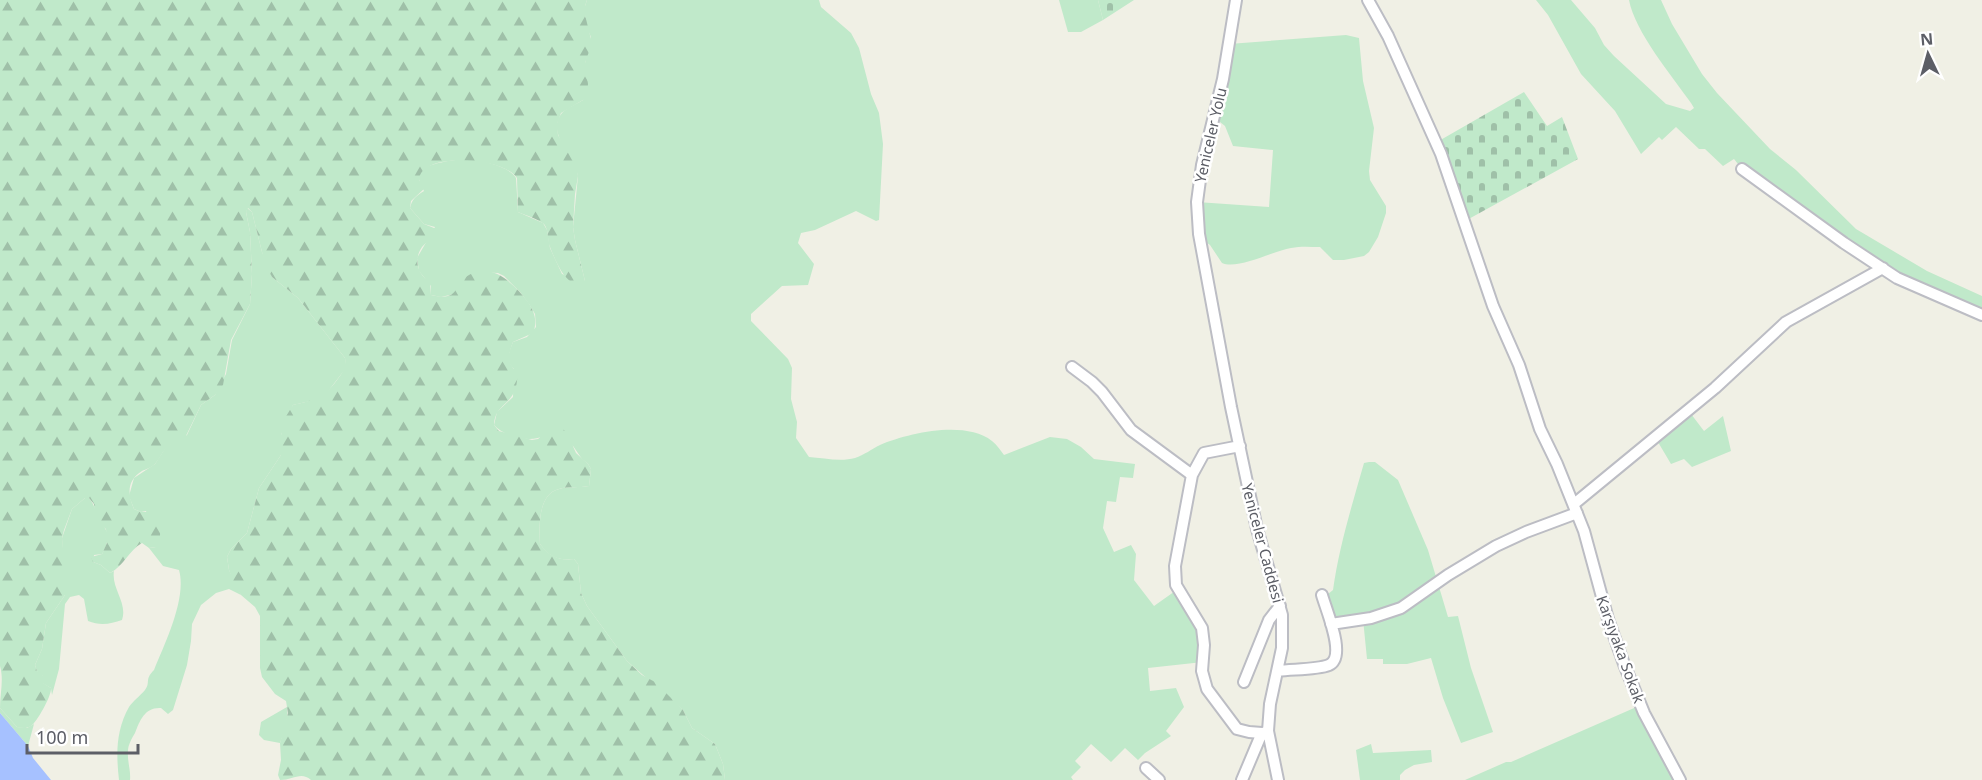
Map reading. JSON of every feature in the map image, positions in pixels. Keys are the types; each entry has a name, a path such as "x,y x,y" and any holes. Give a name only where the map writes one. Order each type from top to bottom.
{"street":[{"name":"Yeniceler Yolu","path":"1213,306 1199,234 1198,191 1202,165 1223,80 1236,0"},
{"name":"Karşıyaka Sokak","path":"1368,0 1380,19 1439,148 1453,183 1493,306 1519,365 1540,429 1584,531 1608,619 1624,664 1644,713 1680,780"},
{"path":"1742,169 1883,268 1916,288 1982,315"},
{"path":"1330,624 1371,618 1401,608 1488,550 1575,509 1715,388 1786,322 1883,268"},
{"name":"Yeniceler Caddesi","path":"1213,306 1231,407 1257,529 1280,606 1283,637 1265,732 1278,780"},
{"path":"1072,367 1102,392 1122,420 1140,439 1192,475"},
{"path":"1240,446 1204,453 1192,475 1175,566 1176,585 1202,628 1203,677 1207,689 1237,729 1265,732 1242,780"},
{"path":"1278,671 1326,666 1335,661 1338,654 1337,646 1322,595"},
{"path":"1244,682 1269,620 1280,606"},
{"path":"1146,768 1159,780"}],"green space":[{"path":"0,0 587,0 585,15 592,43 585,63 587,95 583,100 561,113 557,124 558,135 577,169 573,227 585,281 579,284 568,279 552,253 544,224 518,212 517,178 496,165 464,160 433,164 423,171 419,180 425,188 411,201 410,208 424,224 439,230 438,234 422,247 417,262 422,275 430,282 431,295 441,297 452,294 469,275 478,271 486,271 510,282 530,305 535,316 533,333 513,342 509,358 516,372 517,381 509,400 498,412 494,425 499,431 532,440 538,439 551,427 562,428 567,433 576,453 591,469 589,486 559,489 547,497 541,512 540,544 555,557 574,559 578,564 581,593 587,606 627,661 642,675 655,682 683,710 692,728 715,744 723,764 725,780 311,780 300,776 280,780 278,775 281,760 280,743 288,713 286,701 275,694 262,677 260,616 234,584 227,557 231,549 247,533 259,488 281,455 281,435 285,418 293,405 313,400 328,391 342,372 345,358 298,298 272,277 265,264 252,212 248,208 246,212 250,232 252,274 250,304 231,340 223,385 215,395 201,405 183,442 165,449 155,464 137,475 131,484 130,499 134,509 141,512 152,512 157,520 160,529 158,543 156,547 149,548 142,543 110,573 101,565 93,562 91,557 102,554 107,543 106,529 95,521 94,504 89,498 85,498 72,509 62,538 65,595 46,623 42,649 35,665 37,671 43,676 43,683 51,688 51,691 34,724 27,728 17,727 0,708 2,681 0,666"},
{"path":"587,0 819,0 821,7 851,33 859,48 871,94 879,113 883,144 879,220 876,221 856,211 815,230 801,233 798,243 814,264 808,285 782,286 751,314 751,321 788,359 792,368 791,399 797,422 796,438 809,457 838,460 855,458 880,445 906,436 937,431 967,431 981,435 994,443 1004,455 1050,437 1067,439 1081,447 1094,459 1135,464 1133,478 1120,477 1116,502 1107,501 1103,528 1114,552 1131,545 1136,554 1134,580 1154,606 1178,589 1196,616 1203,662 1148,668 1150,691 1176,688 1184,707 1166,731 1171,736 1138,760 1125,748 1111,762 1091,744 1075,761 1081,767 1071,777 1073,780 725,780 723,764 715,744 692,728 683,710 627,661 587,606 581,593 578,564 574,559 555,557 540,544 541,512 547,497 559,489 589,486 591,469 573,446 545,435 533,439 518,438 504,433 494,425 497,412 513,397 514,369 509,360 509,353 513,342 527,337 536,327 535,314 520,292 498,273 479,272 464,280 454,294 441,297 431,295 431,286 419,271 417,258 435,227 424,224 410,208 415,198 424,191 419,180 419,173 428,166 473,159 503,168 516,178 518,212 543,223 547,230 550,248 562,274 585,281 573,227 578,176 562,145 557,128 562,113 583,100 585,63 591,37 586,26"},
{"path":"1059,0 1098,0 1103,20 1081,32 1068,32"},
{"path":"1098,0 1134,0 1103,20"},
{"path":"1536,0 1571,0 1595,28 1604,45 1614,56 1666,104 1690,111 1694,108 1646,40 1629,0 1661,0 1672,24 1702,74 1770,149 1796,170 1856,229 1927,271 1982,296 1982,315 1916,288 1742,169 1734,159 1723,166 1705,149 1699,149 1676,127 1662,140 1659,137 1641,154 1615,111 1581,74 1548,15"},
{"path":"1346,35 1359,38 1363,81 1374,128 1370,180 1386,206 1378,237 1364,256 1344,260 1333,260 1320,247 1295,247 1237,264 1222,263 1210,245 1199,237 1197,202 1269,207 1273,150 1233,146 1225,126 1215,118 1229,44"},
{"path":"1524,92 1547,126 1562,117 1578,159 1465,221 1437,142"},
{"path":"247,208 252,212 262,252 272,277 298,298 345,358 346,368 326,394 315,400 293,405 281,435 281,455 259,488 247,533 231,549 227,557 229,570 241,595 229,589 216,593 201,605 192,624 187,665 173,710 168,714 161,708 155,708 144,715 129,746 130,780 119,780 117,752 119,733 129,707 147,687 149,676 164,647 178,607 181,581 179,570 163,566 149,548 156,547 146,511 141,512 134,509 129,496 134,478 155,464 166,447 187,435 201,405 215,395 226,374 232,340 250,304 252,274"},
{"path":"1688,410 1704,431 1723,416 1731,451 1692,467 1684,459 1671,464 1655,437"},
{"path":"1375,462 1398,480 1428,550 1448,617 1458,616 1471,668 1493,732 1461,743 1443,698 1431,658 1407,664 1383,664 1383,659 1367,659 1363,619 1331,624 1323,598 1333,590 1342,542 1364,463"},
{"path":"85,498 91,501 108,536 102,554 94,555 93,562 101,565 110,573 114,571 115,583 123,608 122,620 105,624 92,623 88,621 84,599 79,595 70,597 65,604 59,669 52,695 51,688 42,683 43,676 37,671 35,665 42,649 46,623 65,595 62,538 72,509"},
{"path":"1641,705 1680,780 1465,780 1506,762 1511,762"},
{"path":"287,707 287,721 280,743 264,740 259,735 261,722"},
{"path":"0,708 17,727 27,728 34,724 28,746 0,713"},
{"path":"1371,744 1373,753 1431,750 1432,762 1414,765 1405,770 1400,775 1400,780 1360,780 1356,750"}],"water":[{"path":"0,713 28,746 33,758 51,780 0,780"}]}
